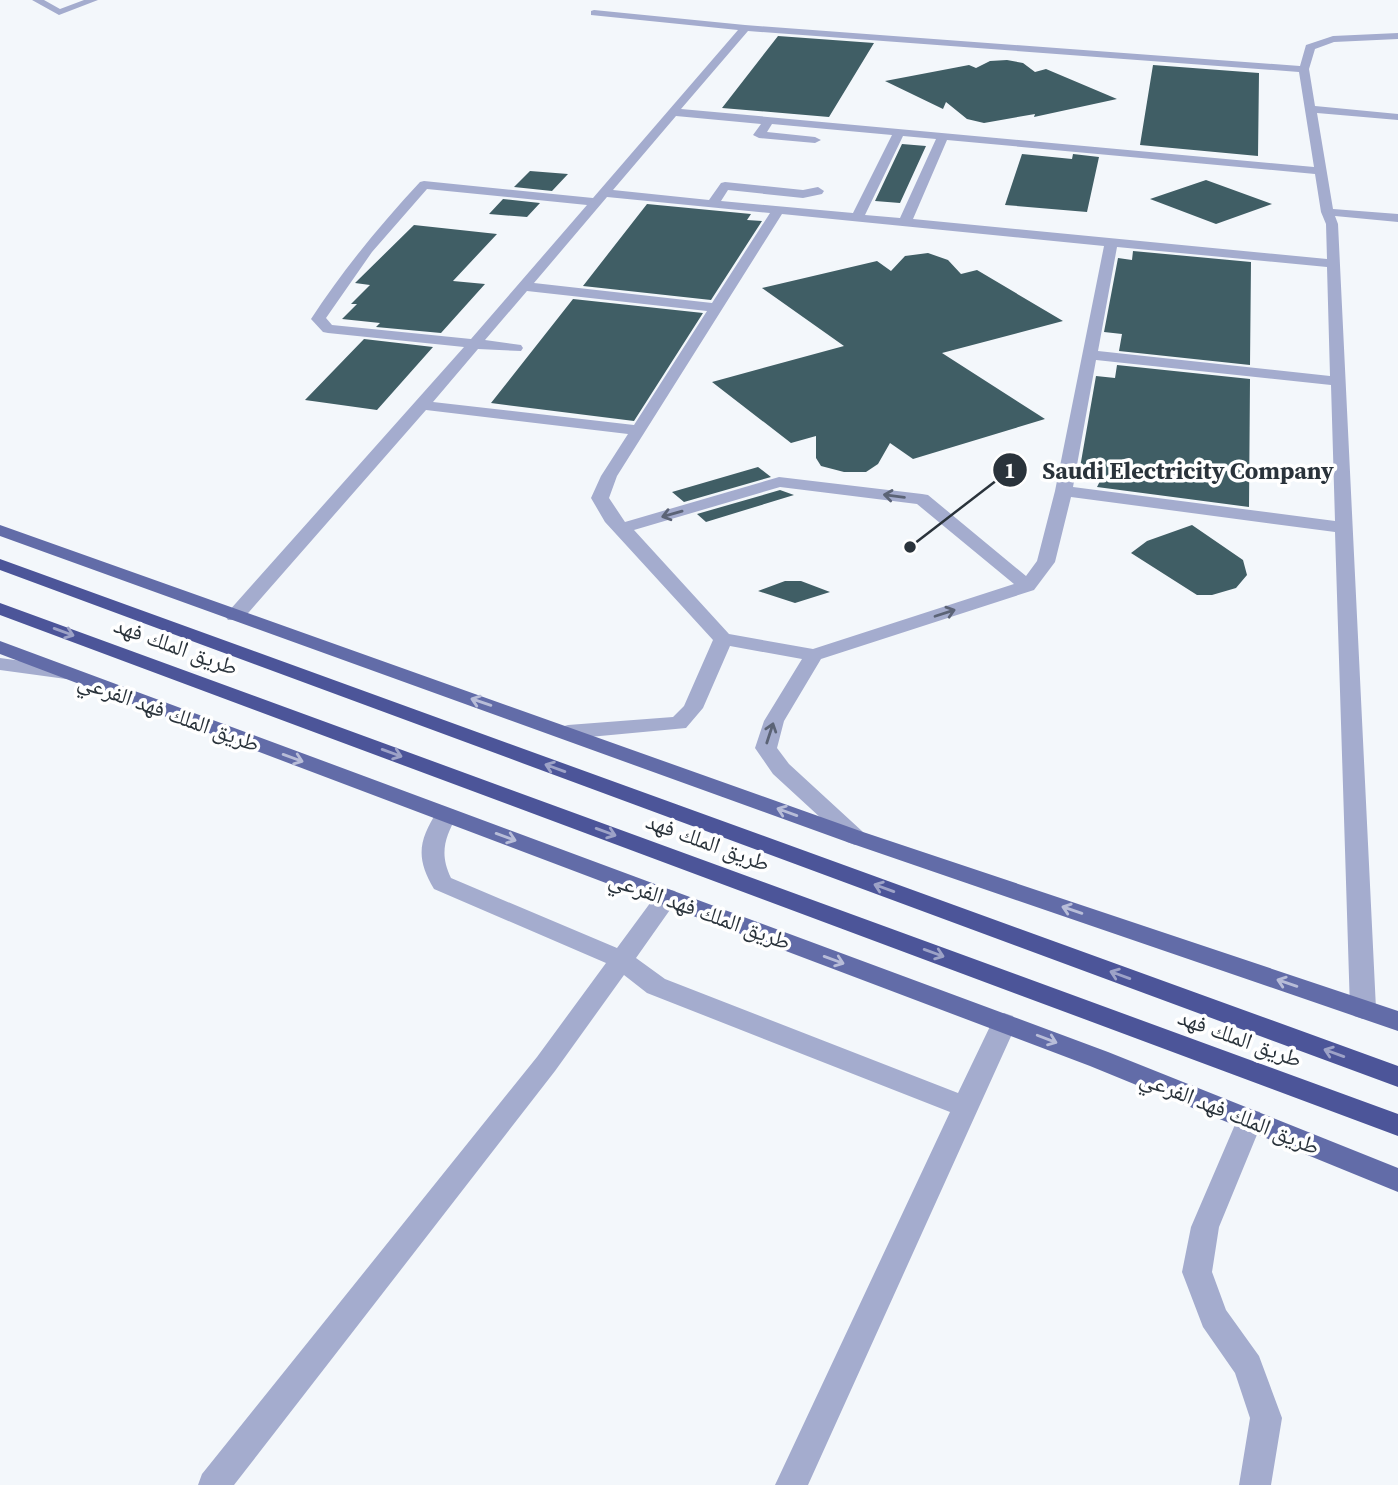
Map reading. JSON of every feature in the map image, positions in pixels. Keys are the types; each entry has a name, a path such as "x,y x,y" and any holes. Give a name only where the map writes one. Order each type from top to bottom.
{"highway":[{"name":"طريق الملك فهد","path":"0,564 1398,1077"},
{"name":"طريق الملك فهد","path":"0,609 1398,1125"}],"main road":[{"path":"0,530 855,837 1398,1021"},
{"name":"طريق الملك فهد الفرعي","path":"0,647 1004,1023 1398,1180"}],"street":[{"path":"37,0 59,12 83,1"},
{"path":"594,13 744,27 1304,69"},
{"path":"235,616 422,405 744,27"},
{"path":"1363,1009 1334,264 1330,218 1304,69 1310,47 1333,38 1398,36"},
{"path":"1311,109 1398,117"},
{"path":"672,112 1321,171"},
{"path":"769,121 759,135 824,140"},
{"path":"846,142 855,128"},
{"path":"857,218 900,132"},
{"path":"905,222 943,136"},
{"path":"516,348 328,329 318,319 341,281 355,268 365,249 424,185 712,204 1334,264"},
{"path":"712,204 725,186 803,194 818,191"},
{"path":"778,210 609,476 600,498 611,518 723,639 814,655 1027,586 1046,562 1065,491 1111,242"},
{"path":"1330,218 1398,218"},
{"path":"1330,218 1398,230"},
{"path":"523,286 716,308"},
{"path":"1090,355 1339,381"},
{"path":"422,405 639,430"},
{"path":"622,528 779,482 922,499 1027,586"},
{"path":"1065,491 1345,528"},
{"path":"568,732 679,723 693,708 723,639"},
{"path":"814,655 774,721 765,748 781,769 855,837"},
{"path":"0,664 66,673"},
{"path":"446,815 430,846 431,863 442,883 622,960 656,986 966,1107"},
{"path":"215,1485 545,1064 667,897"},
{"path":"791,1485 1004,1023"},
{"path":"1251,1120 1205,1227 1197,1272 1214,1317 1248,1366 1266,1418 1255,1485"}],"building":[{"path":"778,36 874,43 829,117 722,108"},
{"path":"990,61 1023,63 1035,72 1046,69 1117,99 1034,117 1035,114 984,123 967,119 946,102 943,109 885,81 969,65 976,68"},
{"path":"1153,65 1259,73 1258,156 1140,145"},
{"path":"902,144 926,146 900,203 875,201"},
{"path":"1022,154 1072,159 1073,154 1099,157 1087,212 1005,205"},
{"path":"530,171 568,174 552,191 514,187"},
{"path":"1206,180 1272,204 1216,224 1150,199"},
{"path":"503,199 540,203 527,217 489,214"},
{"path":"647,204 751,214 747,220 762,221 711,300 583,286"},
{"path":"414,225 497,234 453,281 485,284 441,333 376,327 380,323 342,319 357,304 351,304 370,285 355,283"},
{"path":"1133,251 1251,262 1250,365 1119,351 1122,334 1104,332 1118,258 1132,260"},
{"path":"928,253 948,260 961,274 977,270 1063,321 942,353 1045,419 913,459 890,443 878,464 866,472 844,472 821,466 816,458 816,436 791,443 712,382 844,346 762,288 877,261 891,271 905,256"},
{"path":"573,299 703,313 634,421 491,403"},
{"path":"364,339 433,347 377,410 305,400"},
{"path":"1117,365 1250,379 1249,507 1097,487 1100,481 1078,479 1096,376 1115,378"},
{"path":"758,467 771,477 684,502 672,492"},
{"path":"780,490 794,495 706,522 697,514"},
{"path":"1192,525 1243,560 1247,575 1236,588 1212,595 1197,595 1131,553 1147,541"},
{"path":"785,581 801,581 830,592 795,603 758,591"}],"place":[{"name":"Saudi Electricity Company","path":"910,547"}]}
